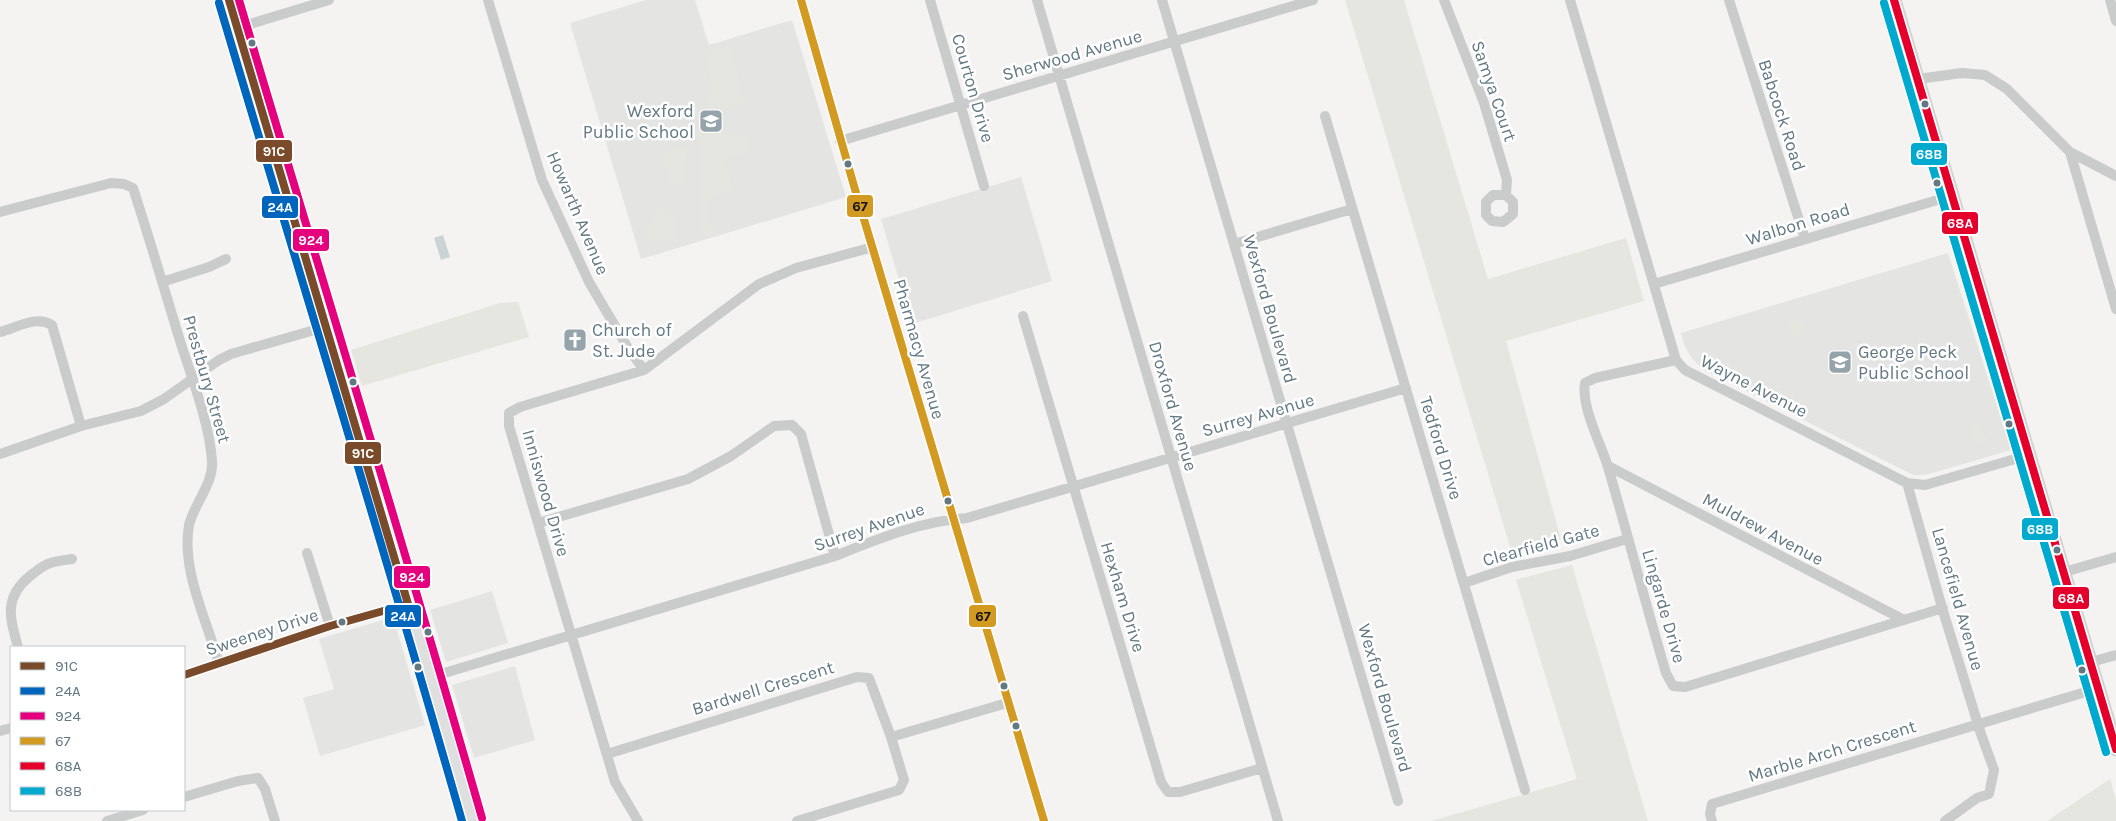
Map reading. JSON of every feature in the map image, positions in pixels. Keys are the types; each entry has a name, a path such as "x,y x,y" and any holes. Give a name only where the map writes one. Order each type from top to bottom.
{"main road":[{"path":"229,0 472,821"},
{"path":"1894,0 2091,662 2112,719 2116,749"}],"street":[{"path":"237,28 329,0"},
{"name":"Howarth Avenue","path":"488,0 542,180 589,282 628,348 644,370"},
{"name":"Pharmacy Avenue","path":"801,0 840,141 1044,821"},
{"name":"Courton Drive","path":"930,0 984,186"},
{"name":"Droxford Avenue","path":"1036,0 1278,821"},
{"name":"Wexford Boulevard","path":"1162,0 1398,801"},
{"name":"Sherwood Avenue","path":"840,141 1313,0"},
{"name":"Samya Court","path":"1444,0 1484,103 1507,180 1506,195"},
{"name":"Wayne Avenue","path":"1570,0 1676,360 1685,370 1907,483 1925,485 2029,454"},
{"name":"Babcock Road","path":"1729,0 1805,239"},
{"path":"2110,0 2116,20"},
{"path":"1918,79 1962,73 1985,75 2008,89 2070,152 2097,168 2116,176"},
{"name":"Tedford Drive","path":"1325,116 1525,790"},
{"path":"2070,152 2116,309"},
{"name":"Prestbury Street","path":"0,212 112,183 124,184 134,188 210,445 212,464 209,478 190,522 186,546 188,565 219,664"},
{"name":"Walbon Road","path":"1654,284 1951,196"},
{"path":"1234,244 1352,209"},
{"name":"Inniswood Drive","path":"638,821 616,782 607,754 509,426 509,414 520,407 644,370 759,284 796,268 873,247"},
{"path":"162,282 209,267 226,259"},
{"name":"Hexham Drive","path":"1022,316 1161,782 1168,792 1180,792 1262,768"},
{"path":"0,332 32,321 44,320 52,325 81,426"},
{"path":"0,454 81,426 141,411 231,354 325,327"},
{"name":"Lingarde Drive","path":"1676,360 1595,378 1585,384 1584,391 1586,403 1608,466 1666,673 1673,686 1685,687 1943,608"},
{"name":"Surrey Avenue","path":"430,678 835,556 886,536 934,521 967,518 1406,388"},
{"path":"538,523 688,479 731,456 774,426 792,425 802,434 835,556"},
{"name":"Muldrew Avenue","path":"1608,466 1904,620"},
{"name":"Lancefield Avenue","path":"1907,483 1978,724"},
{"name":"Clearfield Gate","path":"1464,583 1512,568 1570,556 1627,539"},
{"path":"307,553 330,626"},
{"path":"2064,572 2116,556"},
{"path":"18,646 10,612 12,595 22,582 47,562 72,559"},
{"name":"Sweeney Drive","path":"185,675 330,626 408,604"},
{"path":"2091,662 2116,654"},
{"name":"Bardwell Crescent","path":"607,754 857,677 869,678 892,737"},
{"name":"Marble Arch Crescent","path":"1712,821 1710,814 1712,804 2099,688"},
{"path":"797,821 899,790 904,780 892,737 1008,703"},
{"path":"1945,821 1977,798 1989,794 1994,770 1978,724"},
{"path":"185,797 238,781 258,778 266,789 275,821"},
{"path":"108,821 140,811"}],"shaded area":[{"name":"Wexford Public School","path":"646,0 695,0 709,45 792,20 846,197 641,259 570,23"},
{"path":"1345,0 1404,0 1488,279 1626,238 1644,301 1506,341 1561,539 1511,550"},
{"path":"730,45 745,105 725,106 724,134 748,138 749,152 725,159 732,191 707,200 712,236 701,237 698,130 712,94 709,73 710,51"},
{"path":"680,147 685,148 687,152 684,182 680,185 671,186 667,184 668,171 663,158 666,154"},
{"path":"1021,177 1052,281 912,324 881,219"},
{"path":"660,208 669,210 675,221 675,239 647,243 651,214"},
{"path":"443,235 450,257 441,260 434,238"},
{"name":"George Peck Public School","path":"1948,253 2011,450 1926,475 1913,475 1702,369 1690,356 1684,344 1681,333"},
{"path":"518,302 529,337 362,386 351,350 500,303"},
{"path":"1790,318 1805,325 1799,337 1785,330"},
{"path":"1972,421 1977,421 1983,435 1989,437 1984,445 1971,438 1974,433"},
{"path":"1572,565 1648,821 1431,821 1577,779 1516,580"},
{"path":"492,591 508,643 446,662 430,610"},
{"path":"393,617 425,725 320,756 303,698 334,689 319,639"},
{"path":"515,666 535,740 474,758 452,685"},
{"path":"2110,779 2116,800 2116,821 2047,821"}],"transit line":[{"name":"91C","path":"229,0 408,604"},
{"name":"924","path":"239,0 482,818"},
{"name":"67","path":"801,0 854,186 1044,821"},
{"name":"68A","path":"1894,0 2116,749"},
{"name":"24A","path":"219,3 462,821"},
{"name":"68B","path":"1884,3 2106,752"},
{"name":"91C","path":"185,675 330,626 408,604"}],"place":[{"name":"Wexford Public School","path":"711,121"},
{"name":"Church of St. Jude","path":"575,340"},
{"name":"George Peck Public School","path":"1840,362"}]}
